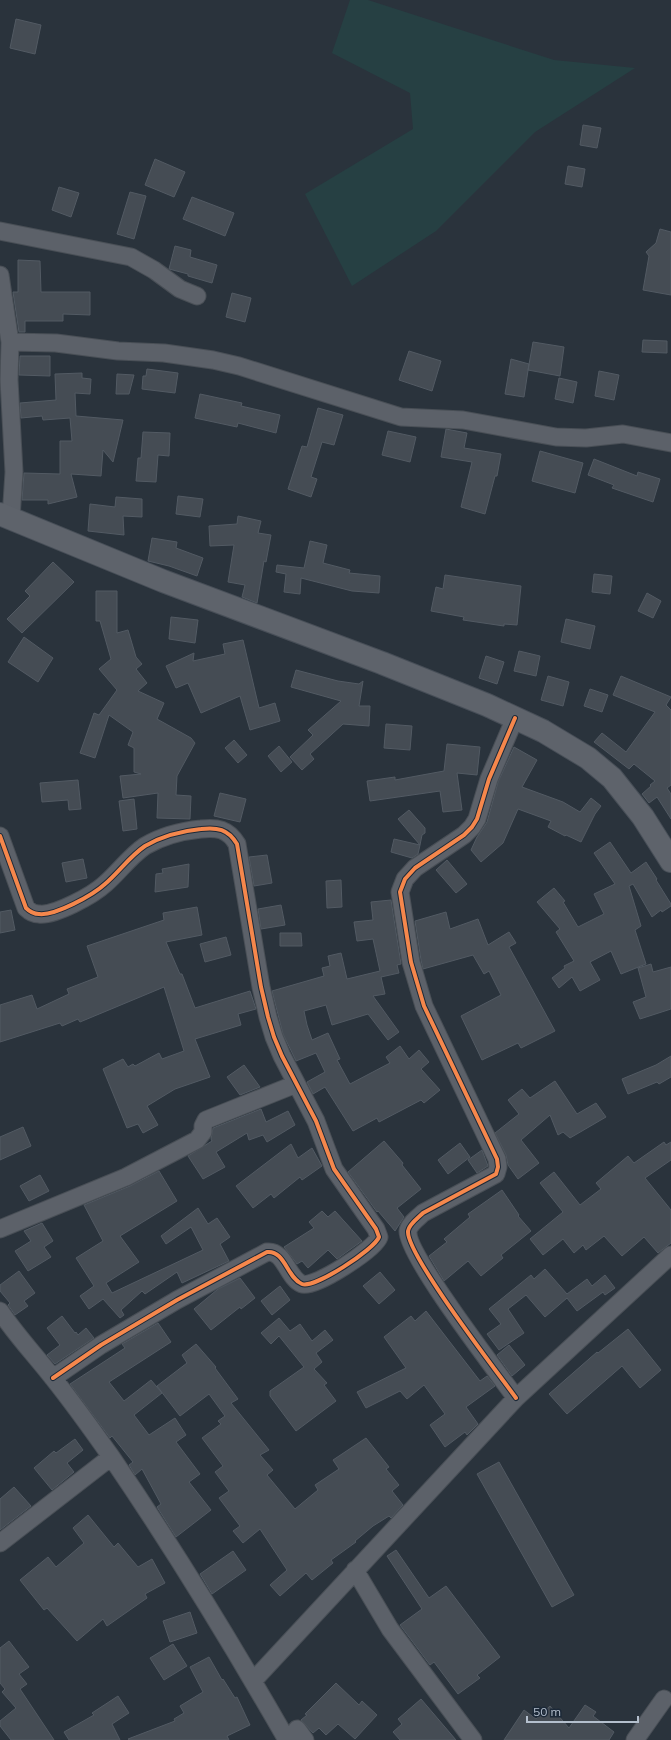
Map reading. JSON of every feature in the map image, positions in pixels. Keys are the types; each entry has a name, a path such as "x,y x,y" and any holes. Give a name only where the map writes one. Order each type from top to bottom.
{"main road":[{"path":"6,516 157,578 375,660 515,718 556,738 601,768 623,791 639,812 671,861"}],"street":[{"path":"0,231 131,257 154,270 180,289 197,296"},
{"path":"0,275 10,342 9,380 14,472 6,516"},
{"path":"10,342 56,343 118,351 164,353 213,360 239,366 402,417 463,420 556,437 586,438 623,434 671,443"},
{"path":"515,718 489,779 472,827 464,835 415,868 405,879 400,892 411,962 424,1006 493,1152 498,1167 496,1174 423,1213 415,1220 408,1230 408,1238 428,1276 516,1398"},
{"path":"0,836 26,908 32,913 41,915 53,913 94,893 145,846 167,836 206,828 220,829 232,835 237,844 247,909 268,1017 282,1056 316,1121 334,1168 378,1233 379,1237 375,1244 349,1263 321,1280 307,1285 296,1279 279,1256 274,1252 267,1252 171,1304 101,1345 53,1378"},
{"path":"0,1229 126,1177 197,1140 203,1132 203,1126 206,1120 296,1084"},
{"path":"253,1681 516,1398 671,1255"},
{"path":"0,1311 12,1329 53,1378 111,1457 162,1533 253,1681 296,1736"},
{"path":"0,1543 111,1457"},
{"path":"356,1570 390,1629 473,1740"},
{"path":"635,1740 664,1699"}],"green space":[{"path":"350,0 368,0 554,60 635,68 535,132 436,231 352,286 305,194 413,129 410,93 332,53"}],"building":[{"path":"16,19 41,25 35,54 10,48"},
{"path":"583,125 601,128 597,148 580,145"},
{"path":"155,159 185,172 174,197 145,185"},
{"path":"568,166 585,169 582,187 565,184"},
{"path":"59,187 79,193 71,217 52,210"},
{"path":"130,192 146,196 134,239 117,234"},
{"path":"192,197 234,213 225,236 183,219"},
{"path":"660,229 671,232 671,295 643,290 649,256 646,252 656,243"},
{"path":"175,246 191,250 190,257 217,265 212,283 169,269"},
{"path":"18,260 40,261 41,292 90,292 90,315 63,314 63,321 25,321 25,332 19,332 13,292 18,292"},
{"path":"232,293 251,298 245,322 226,317"},
{"path":"643,340 667,341 667,353 642,352"},
{"path":"533,342 564,347 560,376 528,370"},
{"path":"409,351 441,361 432,391 399,380"},
{"path":"20,356 50,356 50,376 19,375"},
{"path":"511,359 529,364 524,397 505,394"},
{"path":"147,369 178,373 175,393 142,389 143,376 146,376"},
{"path":"599,371 619,375 614,400 595,396"},
{"path":"82,373 82,378 91,379 90,394 75,393 76,416 123,420 113,462 103,450 101,476 71,474 77,497 48,504 48,500 22,500 24,473 60,474 60,441 72,441 70,418 43,420 42,416 21,418 20,403 56,400 55,374"},
{"path":"117,374 134,375 129,394 116,394"},
{"path":"559,378 577,382 573,403 555,399"},
{"path":"200,394 242,403 241,406 280,415 276,433 238,423 237,427 195,418"},
{"path":"318,408 343,415 334,445 322,442 311,477 317,479 311,497 288,489 302,446 307,447"},
{"path":"446,429 467,433 464,448 501,454 497,476 495,476 485,514 461,507 472,462 441,457"},
{"path":"388,431 416,437 410,462 382,455"},
{"path":"143,432 170,433 169,456 158,455 156,482 136,481 138,458 141,458"},
{"path":"540,451 583,463 575,493 532,481"},
{"path":"594,459 637,476 638,472 660,479 653,502 612,488 614,485 588,475"},
{"path":"178,496 203,499 200,517 176,514"},
{"path":"116,497 142,499 142,517 123,516 124,535 88,531 90,504 115,507"},
{"path":"238,516 261,521 258,533 271,535 266,562 264,561 257,603 242,597 245,585 228,582 234,545 210,546 209,526 237,524"},
{"path":"152,538 177,542 176,548 203,558 197,576 169,566 148,561"},
{"path":"310,541 327,545 323,563 350,570 349,573 380,576 379,593 352,591 301,578 300,594 284,592 286,574 276,572 277,565 304,568"},
{"path":"53,562 74,582 22,633 7,619 30,596 25,591"},
{"path":"594,574 612,576 610,594 592,592"},
{"path":"445,575 521,586 517,625 504,624 504,626 463,620 464,617 431,611 436,587 443,589"},
{"path":"96,591 117,591 117,633 128,630 136,657 142,664 136,669 147,683 138,691 164,703 157,719 191,738 195,743 177,776 176,795 191,796 190,819 157,818 158,793 123,798 120,776 141,774 134,772 134,748 128,745 133,732 109,715 95,758 80,753 94,713 99,715 117,690 99,669 111,659 100,621 96,621"},
{"path":"647,593 661,601 653,618 638,611"},
{"path":"171,617 198,620 195,643 169,639"},
{"path":"566,619 595,626 590,649 561,642"},
{"path":"24,637 53,658 38,682 8,662"},
{"path":"243,640 259,708 275,703 280,721 250,730 240,696 201,713 188,683 176,688 166,666 194,653 193,661 225,654 223,644"},
{"path":"519,651 540,656 536,676 514,671"},
{"path":"486,656 504,662 497,684 479,678"},
{"path":"296,670 338,681 359,684 363,681 359,706 370,706 369,726 343,724 310,754 314,759 302,770 290,757 313,735 308,730 341,701 291,687"},
{"path":"548,676 569,682 563,706 541,700"},
{"path":"621,676 671,697 666,705 671,710 671,785 667,788 671,794 671,819 657,797 649,803 642,794 655,781 634,764 629,769 594,742 602,733 626,752 655,712 613,695"},
{"path":"590,689 608,695 602,712 584,706"},
{"path":"386,724 412,726 410,750 384,748"},
{"path":"234,740 247,755 238,763 225,748"},
{"path":"447,744 480,747 477,775 457,773 462,810 443,812 440,791 370,801 367,781 395,777 395,780 444,771"},
{"path":"279,746 292,762 281,772 268,756"},
{"path":"514,747 537,760 522,787 563,802 580,812 591,798 601,806 595,814 581,842 548,827 551,821 518,809 503,843 481,862 471,850 477,837 487,822 498,782"},
{"path":"78,780 81,809 69,810 68,800 42,802 40,783"},
{"path":"220,793 246,799 240,822 214,816"},
{"path":"134,799 137,829 123,831 119,801"},
{"path":"409,810 425,828 425,833 422,835 420,845 398,819"},
{"path":"394,839 420,845 418,854 412,858 391,852"},
{"path":"610,842 631,873 646,862 671,906 662,912 661,910 652,917 633,884 629,886 641,926 635,930 646,964 621,974 611,951 590,962 600,980 580,991 572,977 559,988 552,978 565,968 564,966 574,961 556,932 560,929 537,902 554,888 565,901 563,902 578,927 604,914 594,894 615,884 594,853"},
{"path":"267,855 272,883 254,886 249,857"},
{"path":"83,859 87,878 66,882 62,863"},
{"path":"447,860 467,884 456,893 436,870"},
{"path":"189,864 188,887 155,892 156,874 163,873 162,869"},
{"path":"341,880 342,907 327,908 326,881"},
{"path":"391,900 401,964 397,965 399,973 381,977 385,994 373,996 399,1032 388,1040 368,1014 332,1025 326,1005 304,1011 307,1025 312,1040 328,1033 340,1059 337,1060 350,1084 390,1063 386,1057 400,1046 409,1059 419,1050 429,1062 421,1069 440,1090 424,1103 421,1100 379,1122 377,1118 353,1131 325,1087 313,1094 307,1082 325,1072 316,1053 296,1061 283,1034 272,991 324,976 322,968 330,966 328,956 341,953 347,979 380,971 373,939 357,941 354,922 373,920 371,902"},
{"path":"281,905 285,925 261,929 258,909"},
{"path":"197,907 202,935 166,942 180,974 182,974 195,1008 250,991 256,1009 238,1014 241,1025 195,1039 210,1077 175,1089 147,1106 158,1125 143,1133 138,1124 127,1128 103,1069 123,1059 128,1067 133,1064 135,1066 159,1053 162,1059 184,1051 164,987 80,1022 78,1019 62,1026 60,1023 0,1042 0,1005 32,995 37,1009 69,994 67,989 98,977 87,946 164,920 163,913"},
{"path":"11,910 15,930 0,933 0,912"},
{"path":"446,912 450,929 478,919 488,945 509,932 516,943 509,947 555,1031 521,1048 518,1043 482,1060 461,1016 501,995 489,971 484,974 473,955 423,969 415,921"},
{"path":"280,933 301,933 302,946 280,946"},
{"path":"226,937 231,955 205,962 200,944"},
{"path":"651,964 653,972 671,967 671,1009 640,1019 633,1002 646,997 638,968"},
{"path":"671,1056 671,1077 659,1084 657,1082 628,1094 622,1079 656,1065"},
{"path":"244,1065 260,1087 240,1095 227,1077"},
{"path":"555,1081 577,1114 596,1103 606,1117 570,1138 563,1132 558,1135 550,1115 521,1140 539,1163 518,1179 508,1165 506,1155 495,1133 519,1114 508,1100 522,1089 530,1098"},
{"path":"261,1109 266,1122 288,1111 295,1125 267,1142 263,1135 249,1140 247,1133 216,1152 225,1167 203,1179 188,1156 212,1141 213,1128"},
{"path":"23,1127 31,1146 0,1160 0,1137"},
{"path":"384,1141 403,1163 402,1165 421,1189 397,1208 404,1217 395,1231 378,1211 377,1212 348,1172"},
{"path":"664,1142 666,1145 671,1142 671,1160 645,1178 671,1210 671,1243 658,1253 644,1237 622,1256 604,1236 586,1250 583,1245 574,1253 563,1239 543,1255 530,1239 563,1212 540,1183 554,1172 580,1205 601,1189 596,1183 628,1156 634,1163"},
{"path":"460,1143 470,1157 448,1174 438,1160"},
{"path":"291,1144 298,1158 312,1148 322,1166 302,1180 300,1177 274,1198 271,1194 253,1208 236,1186"},
{"path":"482,1150 488,1166 477,1173 468,1160"},
{"path":"159,1171 177,1201 120,1236 139,1262 106,1283 112,1293 203,1250 191,1227 166,1244 161,1236 198,1208 208,1224 217,1218 230,1237 220,1244 229,1261 182,1283 177,1272 145,1294 142,1291 121,1310 124,1315 120,1318 103,1299 89,1309 80,1296 94,1286 76,1258 103,1241 84,1205 130,1186"},
{"path":"40,1175 49,1191 29,1201 20,1186"},
{"path":"502,1190 519,1215 518,1216 531,1231 501,1255 503,1258 481,1276 468,1261 444,1281 429,1256 447,1242 444,1239 470,1217 468,1214"},
{"path":"322,1211 328,1217 335,1211 362,1241 337,1259 328,1250 308,1268 302,1261 297,1264 284,1247 314,1228 309,1222"},
{"path":"42,1223 53,1241 44,1247 51,1257 28,1271 15,1251 31,1241 24,1231"},
{"path":"545,1269 567,1294 587,1279 592,1286 605,1275 615,1288 605,1295 603,1292 577,1311 567,1298 545,1317 526,1295 508,1309 524,1333 499,1350 487,1334 501,1324 489,1309 531,1275 534,1279"},
{"path":"19,1271 35,1293 24,1301 28,1306 15,1315 8,1305 10,1303 0,1291 0,1285"},
{"path":"380,1272 395,1290 379,1304 363,1286"},
{"path":"240,1278 255,1298 241,1309 240,1307 211,1330 194,1309 218,1289"},
{"path":"280,1286 290,1300 272,1315 261,1301"},
{"path":"426,1311 480,1381 487,1376 495,1386 466,1407 478,1424 467,1435 465,1432 445,1447 430,1425 445,1414 424,1385 407,1399 400,1391 366,1408 357,1392 406,1368 384,1337 411,1316 415,1321"},
{"path":"62,1316 75,1333 76,1332 78,1335 86,1328 94,1338 55,1364 47,1355 60,1345 47,1328"},
{"path":"279,1318 290,1331 300,1324 312,1341 325,1330 333,1340 316,1353 322,1362 314,1369 327,1383 324,1385 336,1401 296,1431 270,1396 270,1391 304,1367 279,1336 271,1344 261,1333"},
{"path":"158,1323 171,1342 109,1382 124,1401 151,1380 162,1393 134,1415 149,1435 175,1418 186,1435 176,1442 200,1474 189,1482 211,1510 176,1537 157,1507 161,1504 142,1469 135,1475 129,1465 133,1462 112,1436 110,1438 70,1384 125,1348 122,1344"},
{"path":"628,1329 661,1370 640,1388 622,1366 567,1414 549,1394 597,1352 598,1353"},
{"path":"196,1344 216,1367 215,1368 238,1399 231,1403 269,1450 260,1455 273,1470 267,1475 295,1509 318,1490 315,1485 339,1469 333,1460 366,1438 389,1467 386,1469 399,1485 392,1491 403,1505 391,1518 389,1516 373,1526 355,1541 356,1542 331,1560 333,1563 312,1580 306,1573 280,1596 270,1585 287,1570 260,1529 243,1543 233,1531 240,1526 219,1498 229,1491 215,1472 223,1466 202,1438 221,1424 218,1421 225,1416 209,1394 180,1416 157,1386 187,1363 182,1355"},
{"path":"509,1345 525,1365 512,1376 497,1355"},
{"path":"75,1439 83,1450 67,1463 74,1472 52,1490 34,1468 54,1451 56,1453"},
{"path":"499,1462 574,1595 552,1607 477,1474"},
{"path":"14,1487 31,1506 0,1530 0,1499"},
{"path":"88,1515 114,1547 118,1543 138,1567 152,1559 165,1583 145,1594 147,1598 107,1626 103,1619 77,1641 47,1608 44,1610 20,1580 48,1557 56,1567 84,1543 73,1528"},
{"path":"396,1550 429,1598 446,1586 500,1657 477,1675 480,1678 458,1694 434,1662 430,1665 400,1625 422,1609 387,1556"},
{"path":"233,1551 246,1570 212,1594 200,1574"},
{"path":"190,1612 197,1633 170,1642 163,1621"},
{"path":"9,1641 29,1667 19,1674 27,1684 20,1689 54,1740 11,1740 0,1726 0,1721 16,1708 2,1692 5,1689 0,1683 0,1648"},
{"path":"173,1644 187,1666 164,1680 150,1658"},
{"path":"209,1657 222,1680 223,1679 235,1698 237,1697 250,1725 227,1736 229,1740 129,1740 128,1739 175,1721 174,1719 184,1713 180,1706 203,1692 190,1667"},
{"path":"336,1683 359,1705 362,1701 377,1715 355,1739 338,1724 326,1735 319,1728 313,1733 301,1720 307,1715 305,1714"},
{"path":"118,1696 129,1713 112,1724 120,1740 69,1740 64,1732 94,1715 92,1713"},
{"path":"421,1699 456,1740 400,1740 393,1732 402,1724 398,1719"},
{"path":"585,1705 596,1712 593,1716 614,1732 609,1740 504,1740 524,1710 536,1719 550,1706 569,1728"}],"cycle path":[{"path":"515,718 489,779 477,819 472,827 464,835 415,868 405,879 400,892 411,962 424,1006 497,1159 498,1167 496,1174 423,1213 412,1224 408,1231 411,1244 454,1314 516,1398"},
{"path":"0,836 26,908 35,914 54,912 74,904 92,894 110,879 129,859 145,846 158,839 179,833 207,828 222,830 234,839 237,844 261,987 274,1037 282,1056 316,1121 334,1169 376,1229 379,1237 367,1250 344,1267 309,1284 302,1284 297,1281 278,1255 267,1252 177,1300 101,1345 53,1378"}]}
